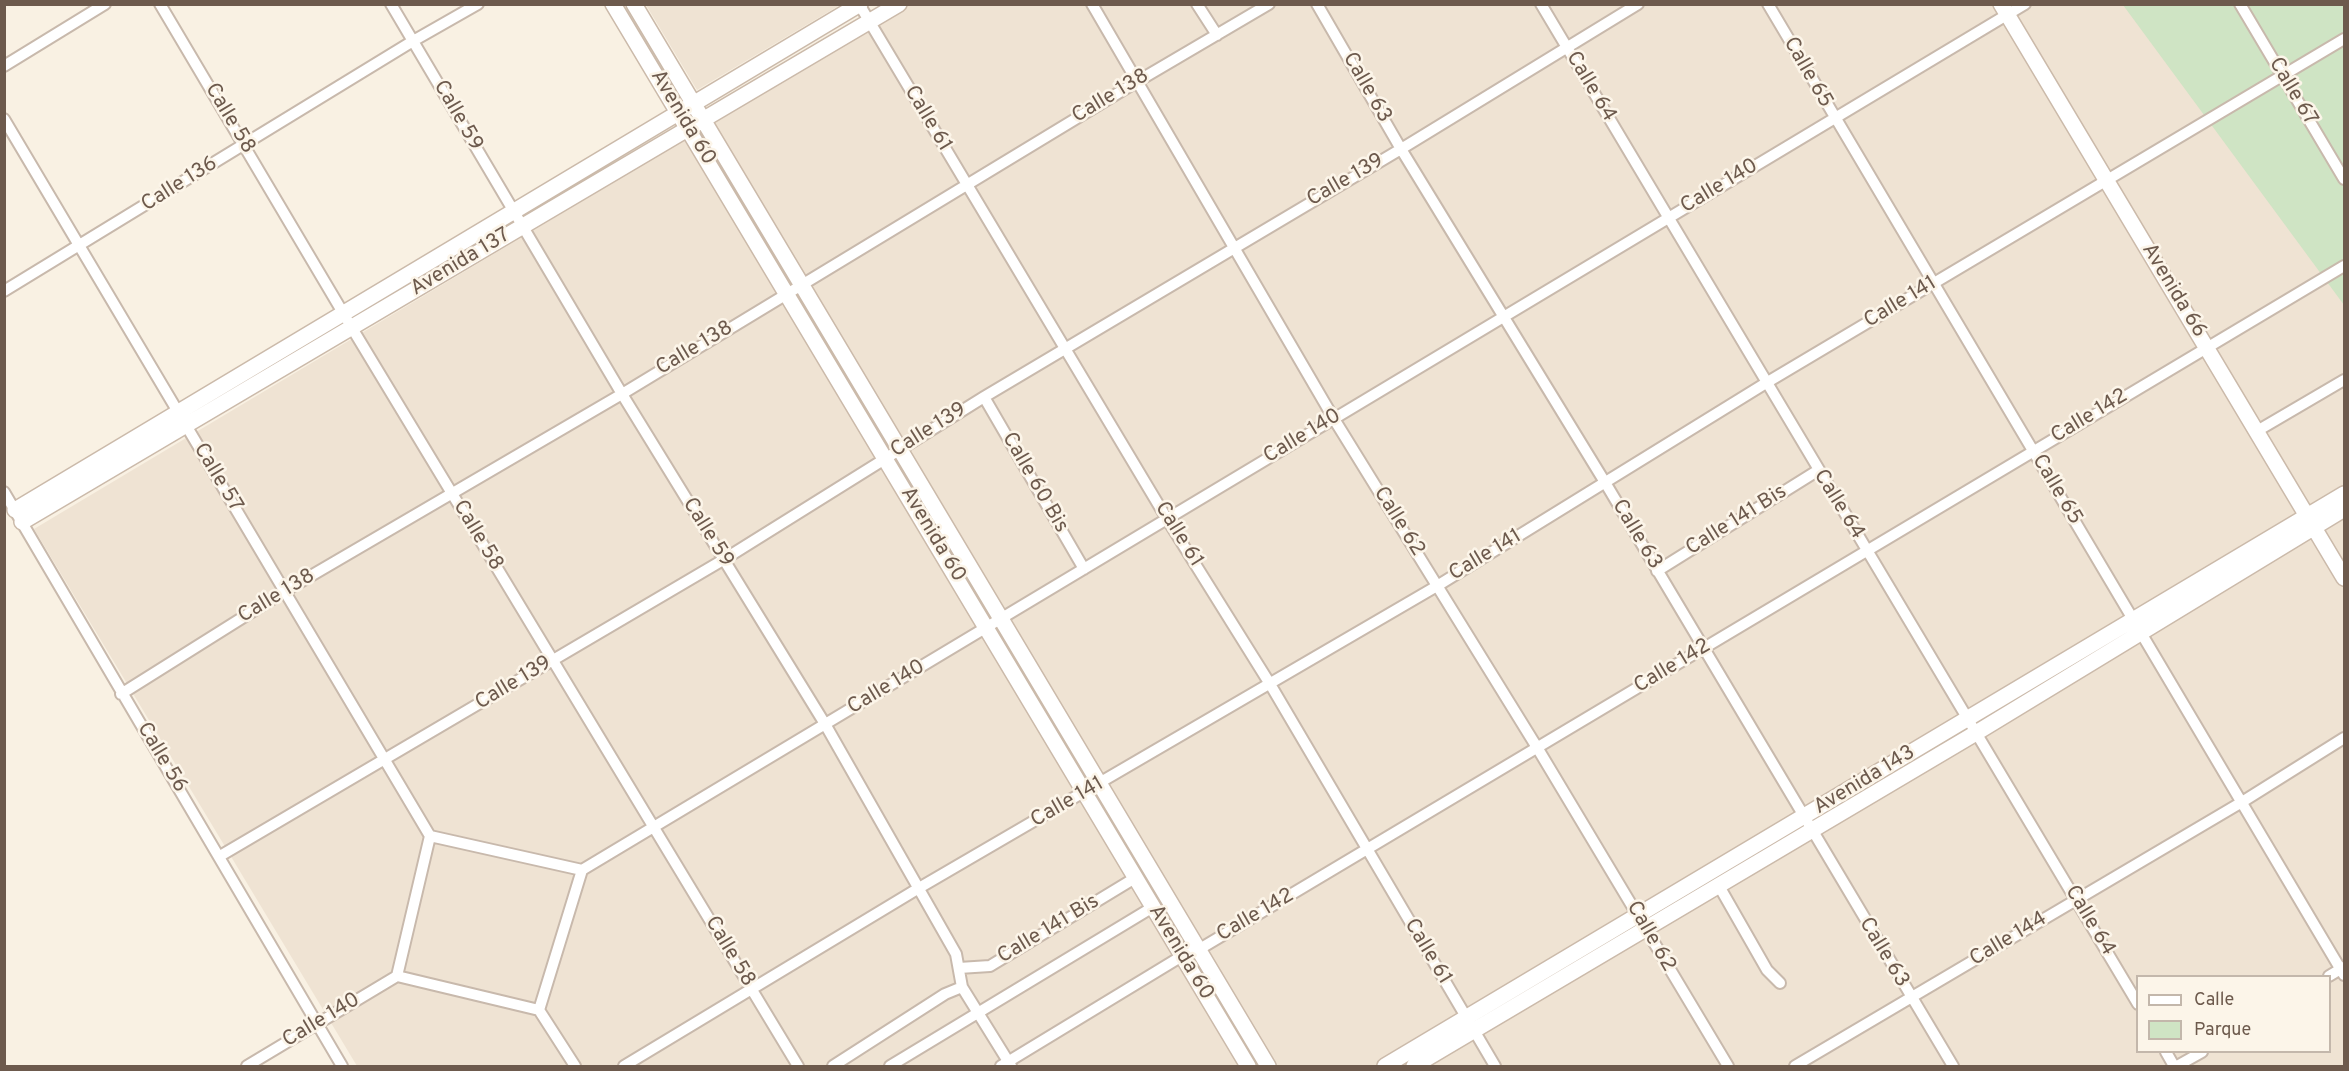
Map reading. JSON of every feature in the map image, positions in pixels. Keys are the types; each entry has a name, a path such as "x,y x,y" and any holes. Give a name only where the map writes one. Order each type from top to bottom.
{"main road":[{"name":"Avenida 60","path":"613,4 679,113 695,124 802,284 987,628 1248,1066"},
{"name":"Avenida 60","path":"634,4 693,105 695,124 786,293 1002,620 1268,1066"},
{"name":"Avenida 137","path":"19,516 186,427 900,4"},
{"name":"Avenida 137","path":"19,516 178,413 859,5"},
{"name":"Avenida 66","path":"2012,8 2110,179 2210,346 2315,519 2344,562"},
{"name":"Avenida 143","path":"1385,1066 1469,1024 1972,727 2315,519 2344,494"},
{"name":"Avenida 143","path":"2315,519 2344,509"},
{"name":"Avenida 66","path":"2315,519 2344,578"},
{"name":"Avenida 143","path":"1641,922 1719,886 1806,825"},
{"name":"Avenida 143","path":"1414,1066 1469,1024"}],"street":[{"path":"4,66 105,4"},
{"name":"Calle 58","path":"160,4 552,662 798,1066"},
{"name":"Calle 59","path":"391,4 622,394 825,724 956,954 962,987 978,1011 1007,1065"},
{"name":"Calle 136","path":"4,291 413,41 478,4"},
{"name":"Calle 62","path":"1092,4 1334,419 1538,749 1728,1066"},
{"path":"1197,4 1217,35"},
{"name":"Calle 138","path":"121,694 285,591 450,492 622,394 966,184 1269,4"},
{"name":"Calle 63","path":"1317,4 1401,149 1606,484 1806,825 1953,1066"},
{"name":"Calle 64","path":"1541,4 1817,471 2136,1001"},
{"name":"Calle 139","path":"220,856 723,560 984,397 1401,149 1638,4"},
{"name":"Calle 65","path":"1768,4 1834,119 2343,971"},
{"name":"Calle 67","path":"2240,4 2344,179"},
{"name":"Calle 61","path":"859,5 1167,519 1270,684 1495,1066"},
{"name":"Calle 140","path":"582,870 1504,319 2012,8"},
{"name":"Calle 141","path":"624,1066 689,1029 919,888 1437,586 1606,484 1766,383 2344,39"},
{"name":"Calle 57","path":"4,118 430,836"},
{"name":"Calle 142","path":"1007,1065 1182,956 1198,950 1367,851 2344,266"},
{"path":"2260,429 2344,380"},
{"name":"Calle 60 Bis","path":"984,397 1084,568"},
{"name":"Calle 141 Bis","path":"1657,571 1817,471"},
{"name":"Calle 56","path":"4,492 342,1066"},
{"name":"Calle 144","path":"1795,1066 2242,802 2344,738"},
{"path":"539,1010 582,870 430,836 397,976 539,1010 575,1066"},
{"name":"Calle 141 Bis","path":"959,968 990,966 1135,878"},
{"path":"1719,886 1767,970 1780,982"},
{"path":"890,1066 1153,907"},
{"name":"Calle 140","path":"247,1066 397,976"},
{"path":"832,1066 945,994 962,987"},
{"path":"2167,1053 2176,1066 2200,1053"}],"shaded area":[{"path":"646,5 840,5 697,90"},
{"path":"910,5 2344,5 2344,1066 357,1066 34,529"}],"green space":[{"path":"2123,5 2344,5 2344,305"}]}
